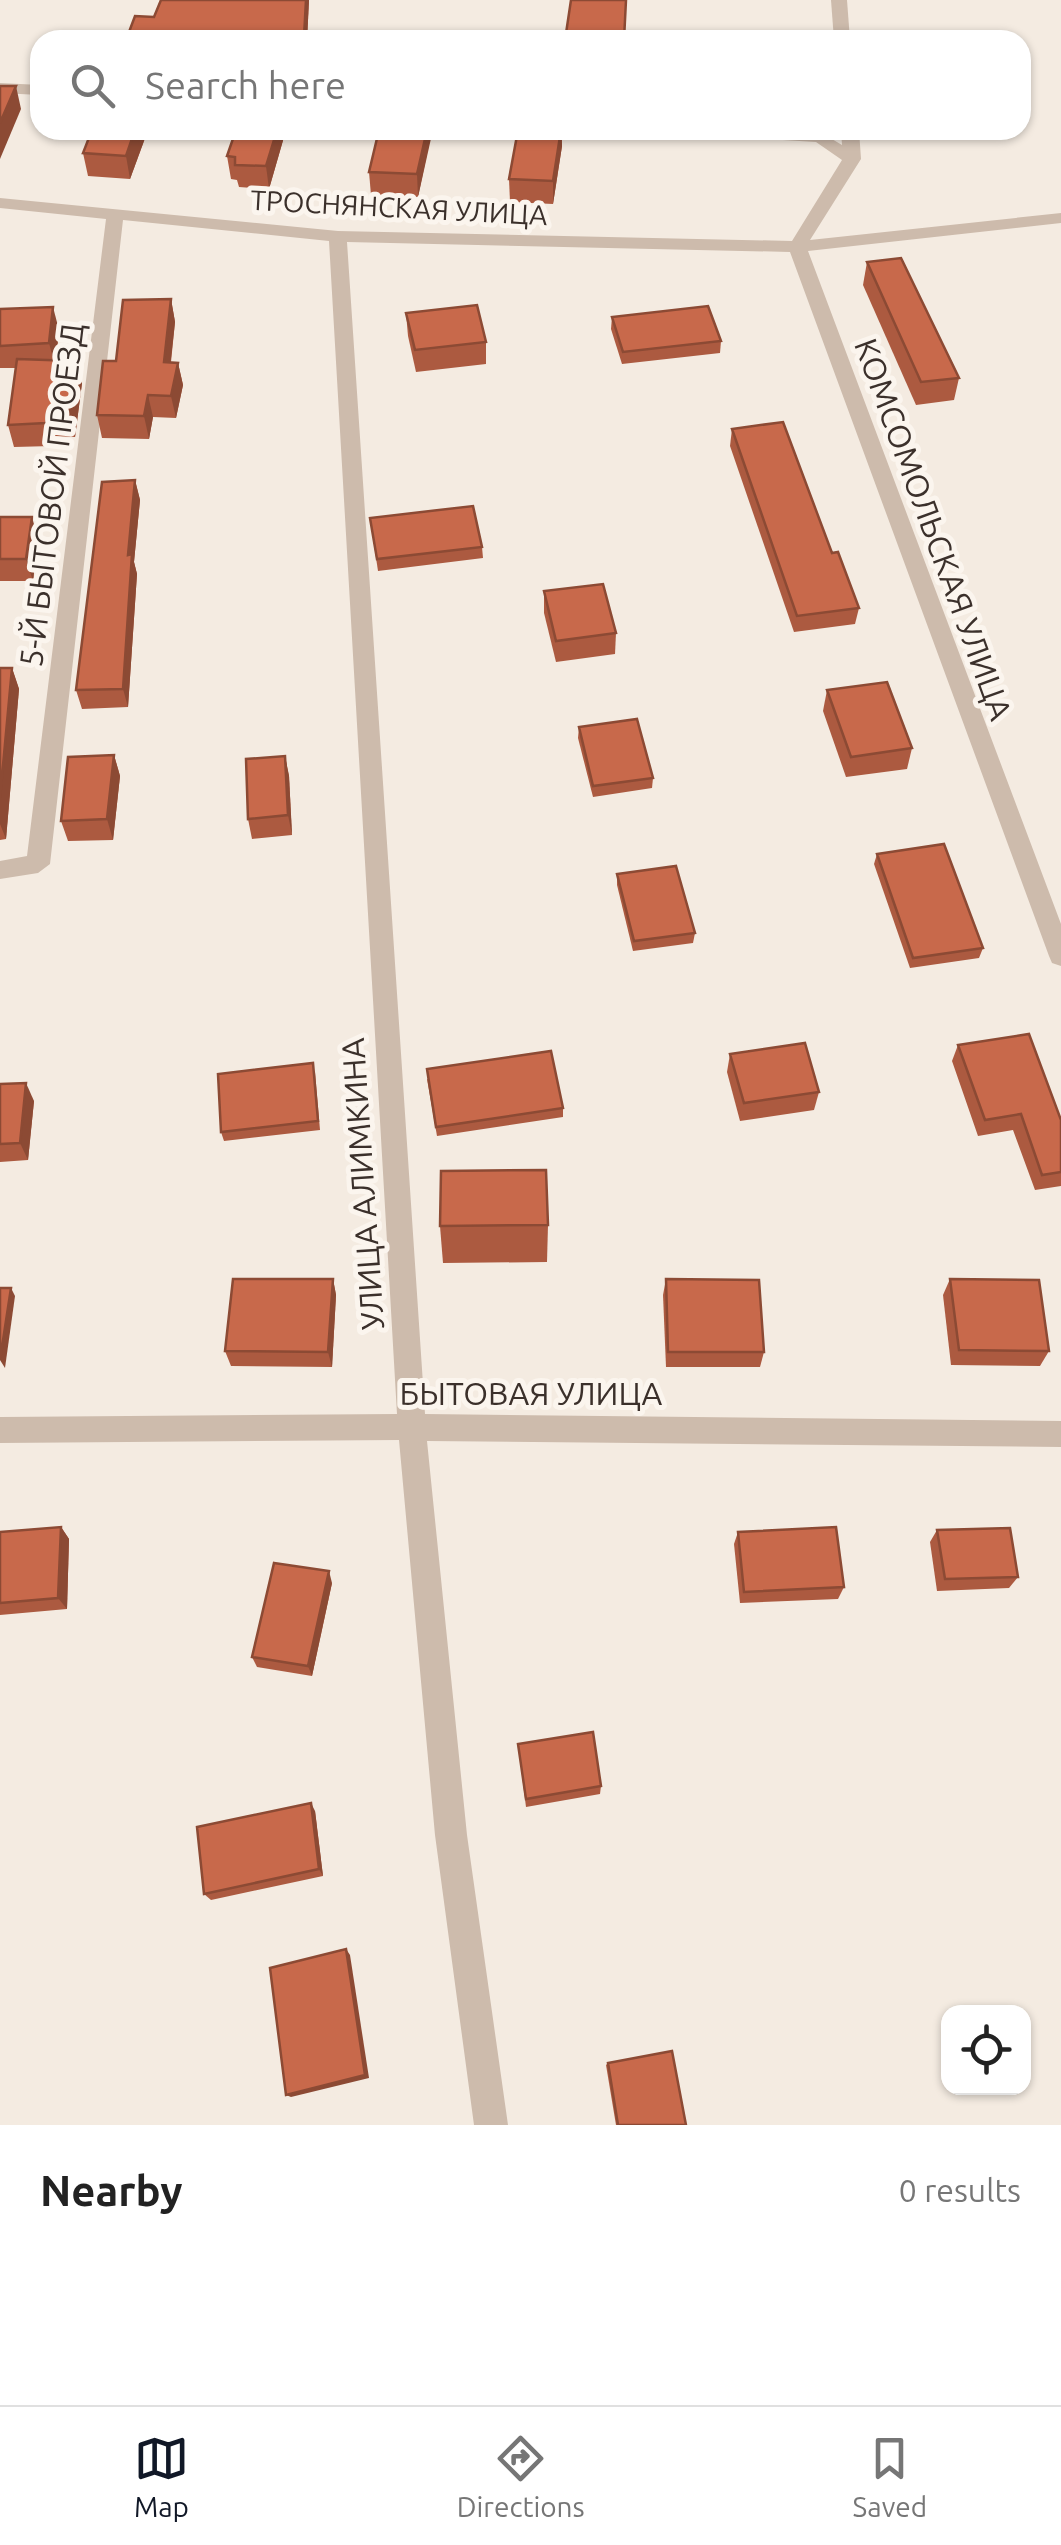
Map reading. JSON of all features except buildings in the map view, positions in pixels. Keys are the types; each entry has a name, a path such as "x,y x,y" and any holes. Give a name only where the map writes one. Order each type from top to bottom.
{"street":[{"path":"839,0 841,30"},
{"path":"0,88 30,90"},
{"path":"824,140 852,159"},
{"path":"797,248 852,159 851,140"},
{"name":"ТРОСНЯНСКАЯ УЛИЦА","path":"0,203 338,236 797,248 1061,218"},
{"name":"5-Й БЫТОВОЙ ПРОЕЗД","path":"0,870 38,864 115,215"},
{"name":"УЛИЦА АЛИМКИНА","path":"338,236 412,1427 451,1835 490,2125"},
{"name":"КОМСОМОЛЬСКАЯ УЛИЦА","path":"797,248 1061,956"},
{"name":"БЫТОВАЯ УЛИЦА","path":"0,1430 412,1427 1061,1434"}]}
